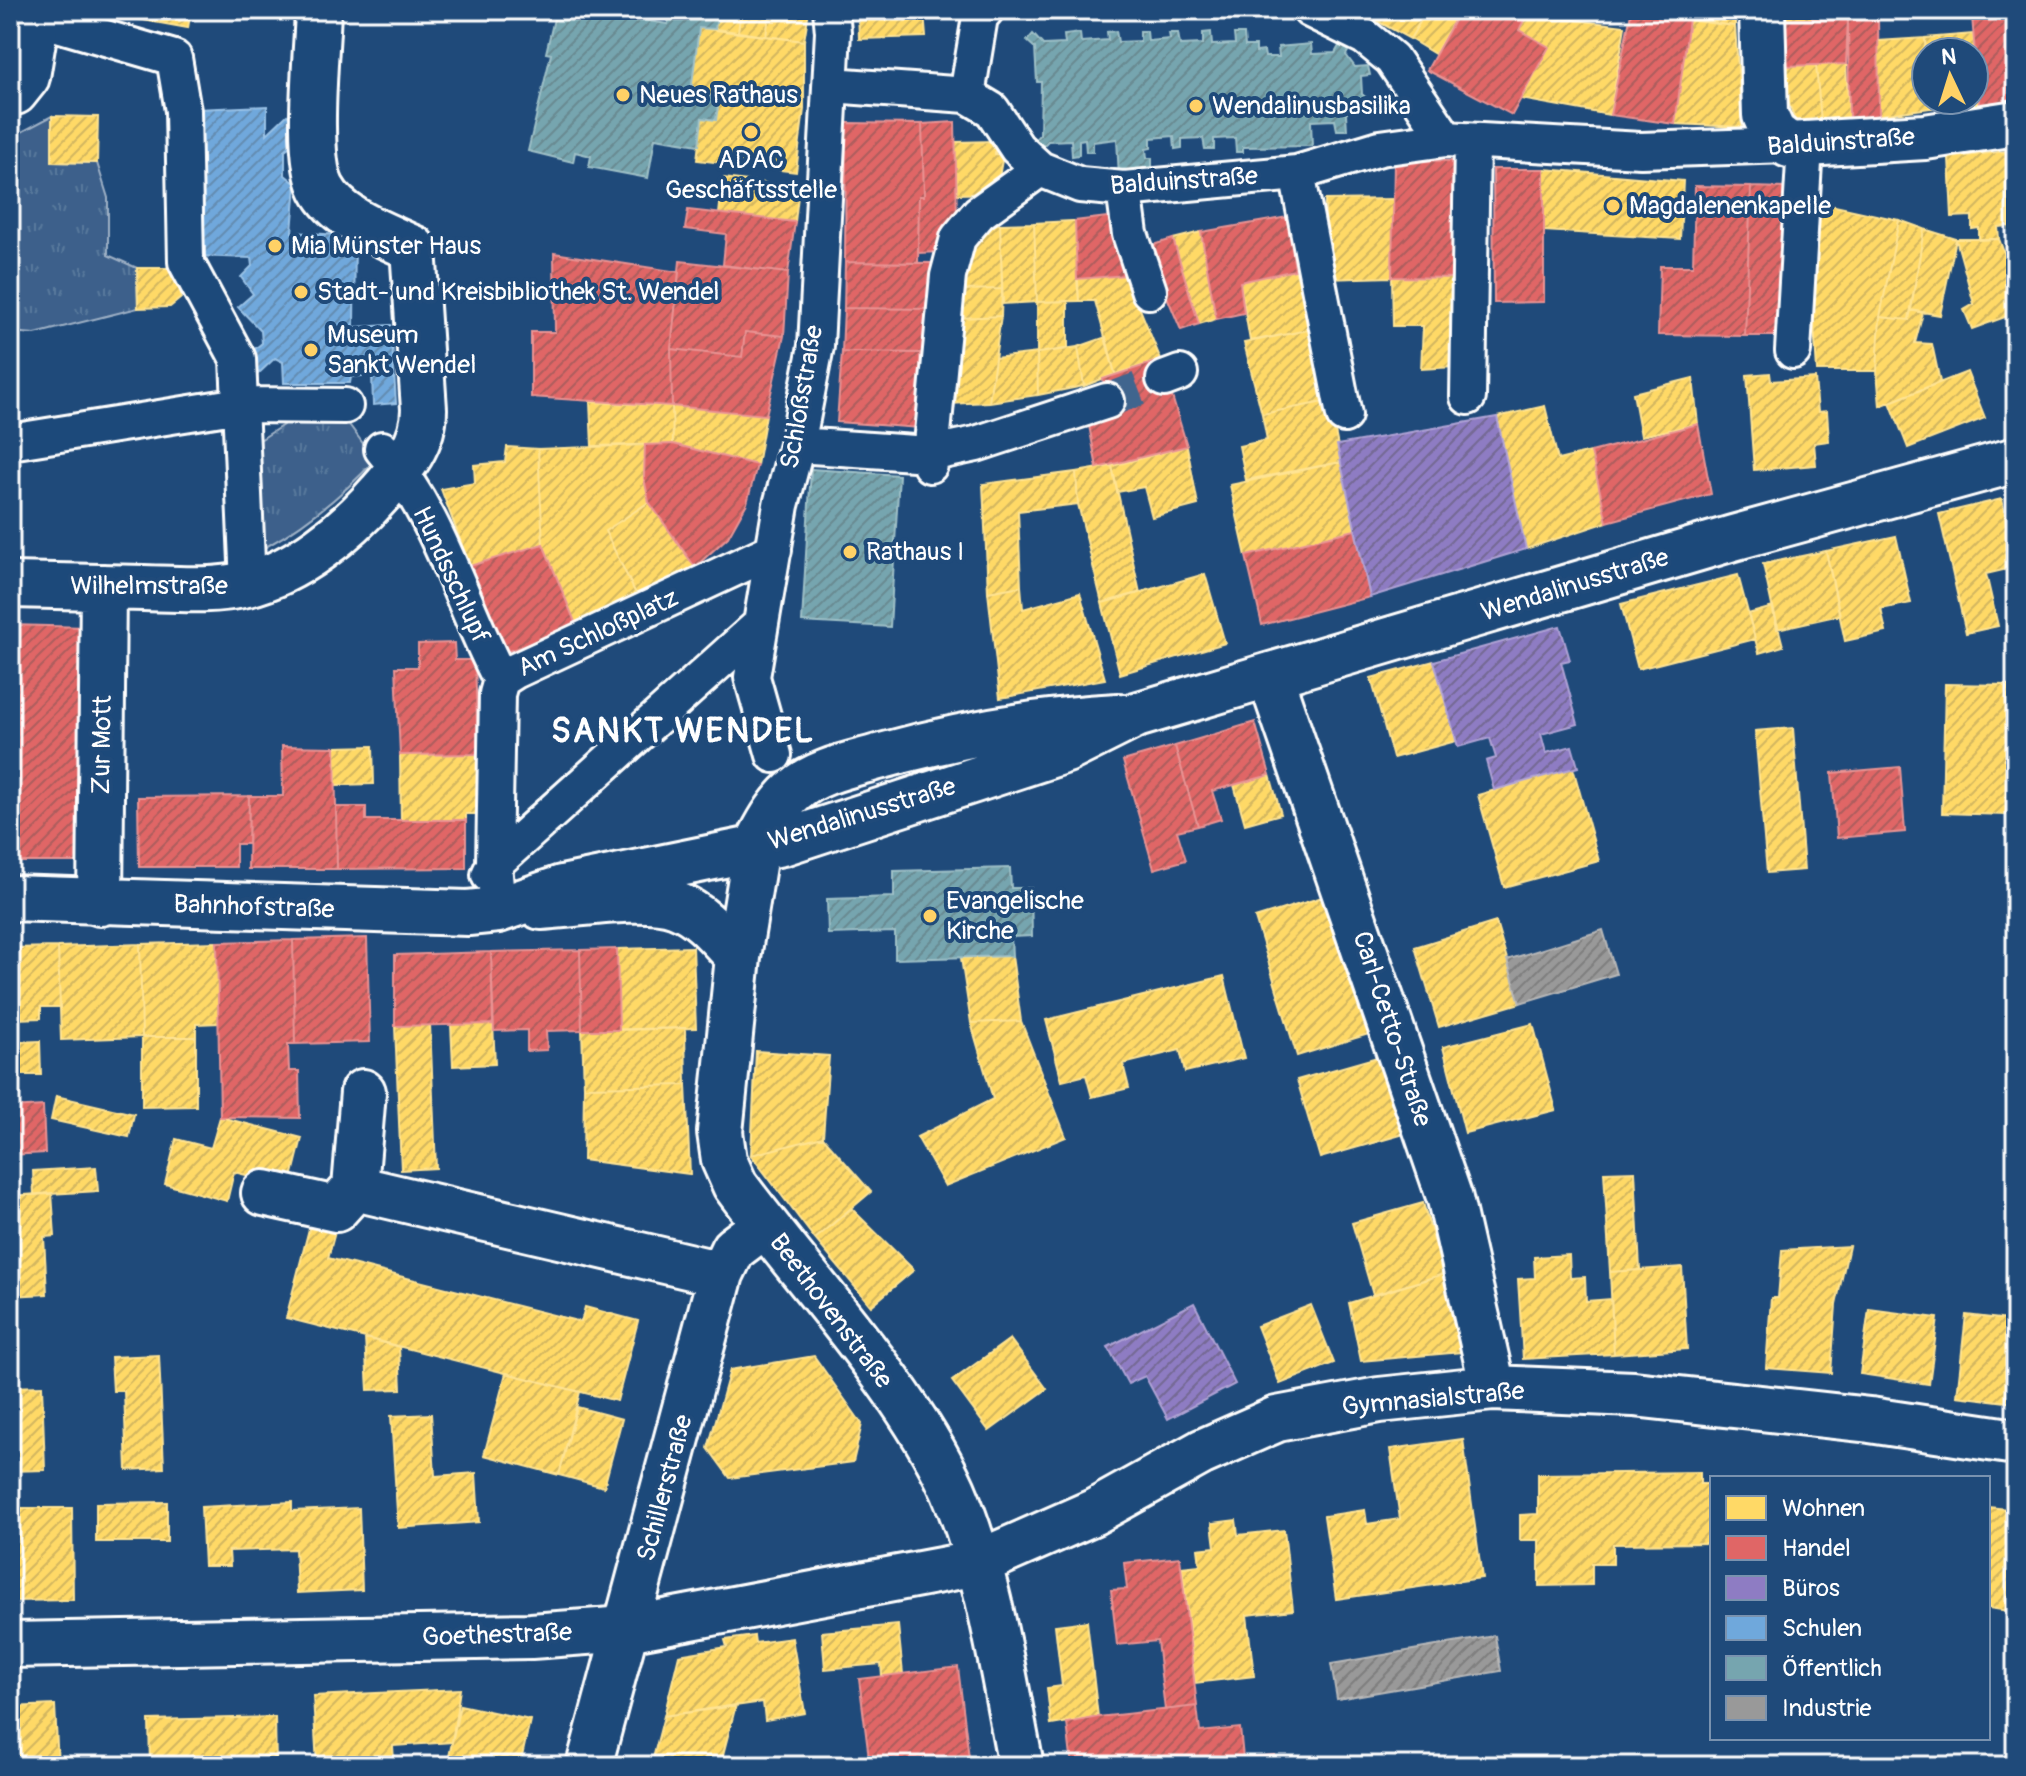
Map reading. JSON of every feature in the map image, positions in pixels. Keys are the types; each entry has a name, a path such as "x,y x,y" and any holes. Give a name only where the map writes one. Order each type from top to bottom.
{"street":[{"name":"Wilhelmstraße","path":"10,585 210,590 248,584 282,571 308,555 365,510 391,460 424,428 413,248 360,223 322,189 314,162 318,10"},
{"path":"831,85 967,95 980,17 986,10"},
{"path":"1310,10 1365,37 1392,59 1459,140 1468,397"},
{"path":"1762,10 1765,115 1773,133 1797,145 1793,351"},
{"path":"12,93 27,77 38,14 174,58 183,111 186,262 238,359 248,584"},
{"name":"Schloßstraße","path":"774,755 752,677 781,505 797,445 816,346 810,184 831,85 832,21"},
{"name":"Balduinstraße","path":"967,95 992,110 1017,148 1040,169 1080,185 1124,189 1297,173 1380,148 1459,140 1641,150 1925,137 2016,123"},
{"path":"929,460 944,345 948,276 958,238 979,213 1040,169"},
{"path":"1297,173 1344,415"},
{"path":"1124,189 1130,234 1149,291"},
{"path":"797,445 929,460 1107,401"},
{"path":"10,442 240,405 345,406"},
{"name":"Hundsschlupf","path":"391,460 457,575 501,680"},
{"name":"Wendalinusstraße","path":"756,847 770,821 794,790 826,772 959,734 1060,719 1136,715 1733,538 2016,460"},
{"name":"Am Schloßplatz","path":"483,911 494,864 497,694 501,680 774,550"},
{"name":"Zur Mott","path":"100,903 103,587"},
{"path":"494,864 761,624"},
{"name":"Carl-Cetto-Straße","path":"1270,676 1450,1199 1493,1388"},
{"name":"Bahnhofstraße","path":"483,911 562,888 756,847"},
{"name":"Beethovenstraße","path":"756,847 738,957 720,1132 724,1160 735,1185 868,1357 916,1425 952,1489 978,1563 1021,1766"},
{"name":"Bahnhofstraße","path":"10,898 100,903 483,911 634,900 677,904 706,923 738,957"},
{"path":"264,1193 336,1209 355,1188 363,1092"},
{"path":"355,1188 721,1274"},
{"name":"Schillerstraße","path":"589,1766 721,1274 733,1249 765,1225"},
{"name":"Gymnasialstraße","path":"978,1563 1094,1512 1202,1452 1277,1419 1332,1407 1493,1388 1634,1394 1870,1420 2016,1442"},
{"name":"Goethestraße","path":"10,1645 531,1636 627,1629 978,1563"}],"green space":[{"path":"52,116 52,162 97,163 108,198 108,255 137,268 138,308 35,334 10,332 10,138"},
{"path":"294,418 345,419 375,460 318,513 252,554 249,447"}],"building: Wohnen":[{"path":"111,10 191,10 188,28 110,14"},
{"path":"718,10 741,10 738,32 715,29"},
{"path":"741,10 770,10 766,36 738,32"},
{"path":"770,10 809,10 804,41 766,36"},
{"path":"858,10 945,10 945,13 924,13 926,37 859,39"},
{"path":"1357,10 1427,10 1410,39"},
{"path":"1427,10 1460,10 1435,54 1410,39"},
{"path":"1633,10 1735,10 1735,26 1631,13"},
{"path":"1782,10 1848,10 1848,18 1781,20"},
{"path":"1527,14 1625,26 1610,115 1521,99 1549,47 1519,30"},
{"path":"1689,19 1735,26 1742,127 1675,124"},
{"path":"699,28 804,41 804,109 691,92"},
{"path":"1910,39 1910,111 1879,115 1878,41"},
{"path":"1846,64 1849,118 1821,122 1816,65"},
{"path":"1816,65 1821,122 1796,123 1785,92 1783,66"},
{"name":"ADAC Geschäftsstelle","path":"719,98 804,109 796,172 697,160 702,118 716,120"},
{"path":"52,116 98,117 97,163 52,162"},
{"path":"995,141 995,154 1003,155 996,193 957,194 955,142"},
{"path":"2016,149 2016,253 2011,254 2006,151"},
{"path":"2006,151 2009,226 1998,227 1999,239 1979,240 1979,228 1972,229 1972,216 1952,217 1949,158"},
{"name":"Magdalenenkapelle","path":"1544,169 1683,181 1680,239 1544,231"},
{"path":"723,178 799,187 795,222 719,214"},
{"path":"1394,199 1392,277 1326,279 1325,200"},
{"path":"1821,203 1899,220 1880,317 1877,371 1817,371 1812,291"},
{"path":"1899,220 1924,229 1909,320 1880,317"},
{"path":"1075,221 1079,301 1037,302 1034,223"},
{"path":"1034,223 1037,302 1003,304 1000,224"},
{"path":"1000,224 1002,289 960,290 966,249 979,226"},
{"path":"1924,229 1956,239 1940,315 1911,310"},
{"path":"1201,232 1216,319 1199,324 1173,239"},
{"path":"1956,239 1999,239 2016,285 2016,313 1972,329 1964,310 1974,304"},
{"path":"137,268 168,268 181,284 181,298 170,307 138,308"},
{"path":"1295,270 1313,329 1250,341 1240,282"},
{"path":"1126,275 1161,360 1115,374 1095,301 1079,301 1077,279"},
{"path":"1392,277 1459,278 1454,367 1421,369 1423,326 1393,326"},
{"path":"1002,289 1001,316 960,318 960,290"},
{"path":"1068,301 1068,349 1037,353 1037,302"},
{"path":"1911,310 1923,313 1915,343 1932,344 1940,382 1880,406 1877,371 1880,317 1909,320"},
{"path":"1001,316 989,402 948,404 960,318"},
{"path":"1313,329 1329,401 1262,414 1244,343"},
{"path":"1106,337 1115,374 1084,386 1078,347"},
{"path":"1078,347 1084,386 1038,395 1037,353"},
{"path":"1037,353 1038,395 989,402 995,358"},
{"path":"1967,372 1985,418 1908,448 1890,402"},
{"path":"1770,373 1771,381 1815,378 1818,412 1827,411 1829,441 1814,443 1816,465 1754,470 1747,375"},
{"path":"1693,378 1698,424 1641,436 1633,393"},
{"path":"1329,401 1341,462 1246,480 1239,446 1267,440 1262,414"},
{"path":"590,402 672,406 673,444 592,446"},
{"path":"672,406 766,415 757,465 673,444"},
{"path":"1545,406 1558,460 1591,452 1607,522 1526,549 1497,417"},
{"path":"645,445 644,478 649,502 605,531 637,596 577,627 543,544 538,449"},
{"path":"1187,446 1198,505 1152,517 1144,487 1117,492 1112,466"},
{"path":"507,447 538,449 543,544 470,566 441,489 475,483 474,465 505,462"},
{"path":"1341,462 1355,530 1246,556 1230,485"},
{"path":"1112,466 1140,593 1102,603 1078,504 1076,472"},
{"path":"1076,472 1078,504 1018,511 1021,586 988,592 983,484"},
{"path":"2002,499 2016,567 1986,574 1998,626 1966,633 1939,514"},
{"path":"649,502 695,567 637,596 605,531"},
{"path":"1896,536 1911,603 1881,609 1886,632 1845,641 1826,551"},
{"path":"1826,551 1840,615 1777,629 1763,564"},
{"path":"1205,574 1225,643 1120,674 1102,603"},
{"path":"1738,575 1755,639 1638,669 1621,604"},
{"path":"1021,586 1023,609 1080,593 1105,679 1000,698 988,592"},
{"path":"1773,607 1783,646 1759,653 1748,614"},
{"path":"2011,657 2016,657 2016,801 2007,800 2006,815 1942,813 1945,684 2011,685"},
{"path":"1434,661 1456,741 1393,758 1371,678"},
{"path":"1793,728 1804,870 1767,873 1755,731"},
{"path":"373,746 374,784 336,785 335,747"},
{"path":"478,754 479,814 466,814 466,820 401,821 400,755"},
{"path":"1573,768 1599,861 1504,887 1478,795"},
{"path":"1270,775 1281,814 1245,824 1234,785"},
{"path":"1332,894 1375,1032 1297,1056 1255,918"},
{"path":"1496,922 1520,1003 1439,1027 1415,947"},
{"path":"217,942 219,1023 196,1024 196,1037 142,1037 140,944"},
{"path":"140,944 142,1037 61,1040 58,947"},
{"path":"58,947 60,1007 41,1007 41,1018 15,1019 15,1042 40,1041 41,1075 10,1075 10,948"},
{"path":"693,947 696,1028 619,1030 617,949"},
{"path":"1012,956 1021,1021 971,1023 961,958"},
{"path":"1224,976 1244,1058 1185,1072 1180,1050 1123,1064 1129,1088 1092,1097 1086,1075 1062,1081 1046,1020"},
{"path":"1021,1021 1066,1137 945,1186 917,1137 993,1099 971,1023"},
{"path":"430,1024 436,1168 401,1170 395,1026"},
{"path":"451,1024 493,1024 495,1064 453,1066"},
{"path":"1533,1024 1556,1110 1465,1133 1443,1047"},
{"path":"685,1028 686,1085 584,1087 582,1030"},
{"path":"142,1037 196,1037 196,1106 142,1107"},
{"path":"756,1051 829,1056 823,1137 751,1155"},
{"path":"1381,1056 1404,1134 1320,1158 1297,1080"},
{"path":"686,1085 690,1174 583,1160 584,1087"},
{"path":"56,1096 134,1114 129,1137 51,1120"},
{"path":"220,1117 302,1138 290,1186 234,1172 227,1201 165,1184 176,1139 211,1148"},
{"path":"823,1137 871,1192 815,1239 751,1155"},
{"path":"96,1167 98,1191 34,1195 33,1171"},
{"path":"1635,1171 1640,1270 1610,1272 1604,1172"},
{"path":"52,1193 55,1236 44,1237 47,1294 10,1296 10,1196"},
{"path":"1423,1203 1444,1274 1373,1295 1352,1223"},
{"path":"851,1208 914,1270 871,1306 815,1239"},
{"path":"310,1225 335,1232 328,1258 581,1322 585,1307 638,1321 617,1401 286,1318"},
{"path":"1849,1246 1836,1305 1831,1373 1766,1368 1771,1298 1778,1298 1782,1250"},
{"path":"1569,1255 1570,1278 1585,1277 1586,1301 1611,1299 1614,1354 1523,1359 1518,1279 1535,1278 1534,1257"},
{"path":"1682,1267 1687,1349 1614,1354 1610,1272"},
{"path":"1444,1274 1461,1352 1361,1361 1349,1303"},
{"path":"1311,1305 1334,1363 1280,1384 1257,1326"},
{"path":"1869,1309 1938,1318 1929,1384 1860,1374"},
{"path":"1966,1315 2016,1321 2016,1403 1957,1396"},
{"path":"365,1338 399,1347 401,1389 368,1390"},
{"path":"1010,1339 1047,1389 989,1431 952,1381"},
{"path":"159,1355 164,1468 127,1470 124,1391 113,1391 111,1357"},
{"path":"814,1356 862,1424 853,1462 730,1478 708,1448 730,1370"},
{"path":"506,1373 580,1392 559,1475 484,1455"},
{"path":"42,1386 45,1470 10,1471 10,1387"},
{"path":"577,1407 622,1419 604,1487 559,1475"},
{"path":"431,1414 435,1476 476,1473 479,1522 398,1528 391,1416"},
{"path":"1463,1439 1482,1578 1336,1599 1324,1516 1365,1510 1367,1524 1400,1519 1390,1449"},
{"path":"1700,1472 1700,1484 1710,1484 1710,1543 1613,1544 1613,1564 1592,1564 1592,1585 1539,1586 1539,1540 1520,1540 1520,1515 1538,1514 1538,1474"},
{"path":"167,1502 167,1542 96,1542 96,1503"},
{"path":"292,1502 292,1511 359,1508 362,1590 297,1593 295,1549 229,1551 230,1566 204,1566 201,1507"},
{"path":"1990,1507 2016,1510 2016,1612 1990,1608"},
{"path":"12,1508 72,1508 73,1600 13,1601"},
{"path":"1236,1520 1238,1535 1284,1530 1293,1610 1247,1615 1254,1676 1195,1683 1182,1567 1200,1565 1198,1549 1215,1547 1212,1523"},
{"path":"1087,1621 1098,1717 1051,1725 1047,1688 1062,1686 1055,1625"},
{"path":"898,1625 903,1674 882,1676 881,1664 825,1669 822,1632"},
{"path":"754,1636 755,1643 792,1638 805,1713 765,1720 763,1702 664,1716 679,1655 727,1647 725,1640"},
{"path":"460,1689 452,1742 393,1746 394,1761 317,1765 313,1696"},
{"path":"55,1705 58,1766 10,1766 10,1707"},
{"path":"460,1705 530,1720 520,1766 447,1766"},
{"path":"736,1705 720,1766 651,1766 664,1716"},
{"path":"275,1717 276,1766 150,1766 149,1720"}],"building: Handel":[{"path":"1460,10 1529,10 1519,30 1549,47 1512,115 1427,70"},
{"path":"2016,11 2016,100 1990,103 1990,36 1974,36 1972,16"},
{"path":"1631,13 1689,19 1675,124 1610,115"},
{"path":"1878,14 1879,115 1849,118 1848,18"},
{"path":"1848,18 1846,64 1783,66 1781,20"},
{"path":"955,122 957,220 940,252 918,253 919,196 924,196 922,124"},
{"path":"846,123 922,124 924,196 919,196 918,263 845,262"},
{"path":"1394,160 1460,161 1459,278 1392,277"},
{"path":"1493,169 1544,169 1544,302 1494,303"},
{"path":"1695,186 1751,187 1745,336 1658,335 1660,266 1693,266"},
{"path":"1751,187 1785,188 1779,336 1745,336"},
{"path":"688,210 795,222 788,273 723,265 726,234 685,229"},
{"path":"1115,216 1126,275 1077,279 1075,221"},
{"path":"1288,217 1295,270 1240,282 1244,313 1216,319 1201,232"},
{"path":"1173,239 1199,324 1181,330 1146,247"},
{"path":"554,253 679,272 671,349 672,406 531,397 531,332 555,332"},
{"path":"680,261 788,273 784,336 745,332 742,357 671,349"},
{"path":"845,262 933,263 932,309 844,308"},
{"path":"844,308 932,309 932,353 842,352"},
{"path":"745,332 784,336 766,415 672,406 671,349 742,357"},
{"path":"842,352 920,353 920,428 837,422"},
{"path":"1161,360 1187,446 1097,468 1088,420 1109,416 1103,379"},
{"path":"1698,424 1711,494 1607,522 1591,452"},
{"path":"673,444 757,465 747,503 728,537 695,567 649,502 644,478 645,445"},
{"path":"1355,530 1370,597 1262,625 1246,556"},
{"path":"543,544 577,627 503,653 470,566"},
{"path":"10,625 86,627 84,862 10,862"},
{"path":"454,643 455,660 475,660 478,754 400,755 396,667 418,667 418,644"},
{"path":"1255,722 1270,775 1212,791 1221,819 1198,826 1175,746"},
{"path":"282,746 335,747 337,869 248,869 249,796 283,796"},
{"path":"1175,746 1198,826 1177,831 1186,860 1154,869 1123,761"},
{"path":"1900,767 1905,832 1837,838 1832,773"},
{"path":"249,796 248,844 236,844 236,867 139,867 138,797"},
{"path":"336,807 366,807 366,820 466,820 466,868 337,869"},
{"path":"367,938 370,1042 295,1044 293,940"},
{"path":"293,940 295,1044 288,1044 289,1071 299,1071 300,1118 220,1117 217,942"},
{"path":"617,949 619,1030 582,1030 580,950"},
{"path":"580,950 582,1030 546,1031 547,1050 527,1051 527,1030 494,1031 491,952"},
{"path":"491,952 493,1024 395,1026 395,955"},
{"path":"43,1106 45,1153 10,1155 10,1108"},
{"path":"1180,1557 1197,1706 1165,1710 1157,1641 1117,1645 1111,1590 1127,1589 1124,1563"},
{"path":"958,1667 970,1766 870,1766 859,1679"},
{"path":"1197,1706 1200,1732 1240,1728 1243,1758 1274,1755 1275,1766 1072,1766 1067,1723"}],"building: Büros":[{"path":"1497,417 1526,549 1370,597 1337,445"},
{"path":"1560,626 1570,660 1561,662 1578,724 1541,734 1546,753 1572,746 1578,767 1494,790 1486,761 1496,758 1490,738 1458,747 1434,661"},
{"path":"1194,1303 1235,1384 1168,1419 1145,1376 1128,1384 1108,1347"}],"building: Schulen":[{"name":"Mia Münster Haus","path":"267,106 267,134 287,115 306,134 285,150 285,175 296,184 292,232 355,236 354,327 391,325 396,403 373,405 372,375 351,377 350,383 284,383 283,362 275,358 258,374 244,358 262,343 261,331 238,307 253,294 241,277 252,266 251,258 195,256 197,109"}],"building: Öffentlich":[{"name":"Neues Rathaus","path":"556,10 644,10 642,20 668,24 670,10 718,10 715,29 699,28 691,92 719,98 716,120 702,118 699,145 655,138 648,178 589,167 591,156 575,152 573,162 528,151 551,54 546,53"},
{"name":"Wendalinusbasilika","path":"1116,31 1118,42 1140,41 1140,31 1147,31 1148,41 1170,39 1169,33 1178,33 1180,45 1203,44 1203,33 1211,32 1212,45 1235,44 1234,34 1244,34 1245,46 1256,46 1256,52 1264,51 1265,57 1279,57 1278,47 1311,44 1312,54 1335,53 1342,41 1351,46 1346,55 1355,67 1368,66 1370,75 1361,76 1362,94 1373,104 1368,109 1358,102 1346,114 1347,130 1337,130 1335,120 1311,121 1312,146 1243,147 1243,152 1236,152 1235,138 1214,139 1214,149 1205,149 1203,138 1182,139 1182,148 1175,149 1174,136 1151,138 1151,148 1146,149 1147,158 1152,158 1152,168 1143,168 1144,176 1119,178 1117,139 1093,142 1093,152 1086,152 1085,139 1079,140 1079,155 1072,156 1071,140 1048,141 1038,151 1031,144 1040,134 1041,82 1037,82 1035,48 1027,41 1033,34 1043,45 1065,44 1064,35 1080,33 1081,42 1108,40 1107,32"},
{"name":"Rathaus I","path":"811,469 899,475 890,627 802,622"},
{"name":"Evangelische Kirche","path":"1010,868 1011,888 1031,888 1032,936 1011,937 1012,956 895,959 895,932 828,934 827,899 894,897 894,871"}],"building: Industrie":[{"path":"1603,930 1616,974 1520,1003 1507,960"},
{"path":"1495,1636 1501,1671 1337,1699 1331,1664"}],"tunnel":[{"path":"1107,401 1164,379"}],"place":[{"name":"Neues Rathaus","path":"623,95"},
{"name":"Wendalinusbasilika","path":"1196,106"},
{"name":"ADAC Geschäftsstelle","path":"751,132"},
{"name":"Magdalenenkapelle","path":"1613,206"},
{"name":"Mia Münster Haus","path":"275,246"},
{"name":"Stadt- und Kreisbibliothek St. Wendel","path":"301,292"},
{"name":"Museum Sankt Wendel","path":"311,350"},
{"name":"Rathaus I","path":"850,552"},
{"name":"Evangelische Kirche","path":"930,916"}],"district":[{"name":"SANKT WENDEL","path":"683,731"}]}
